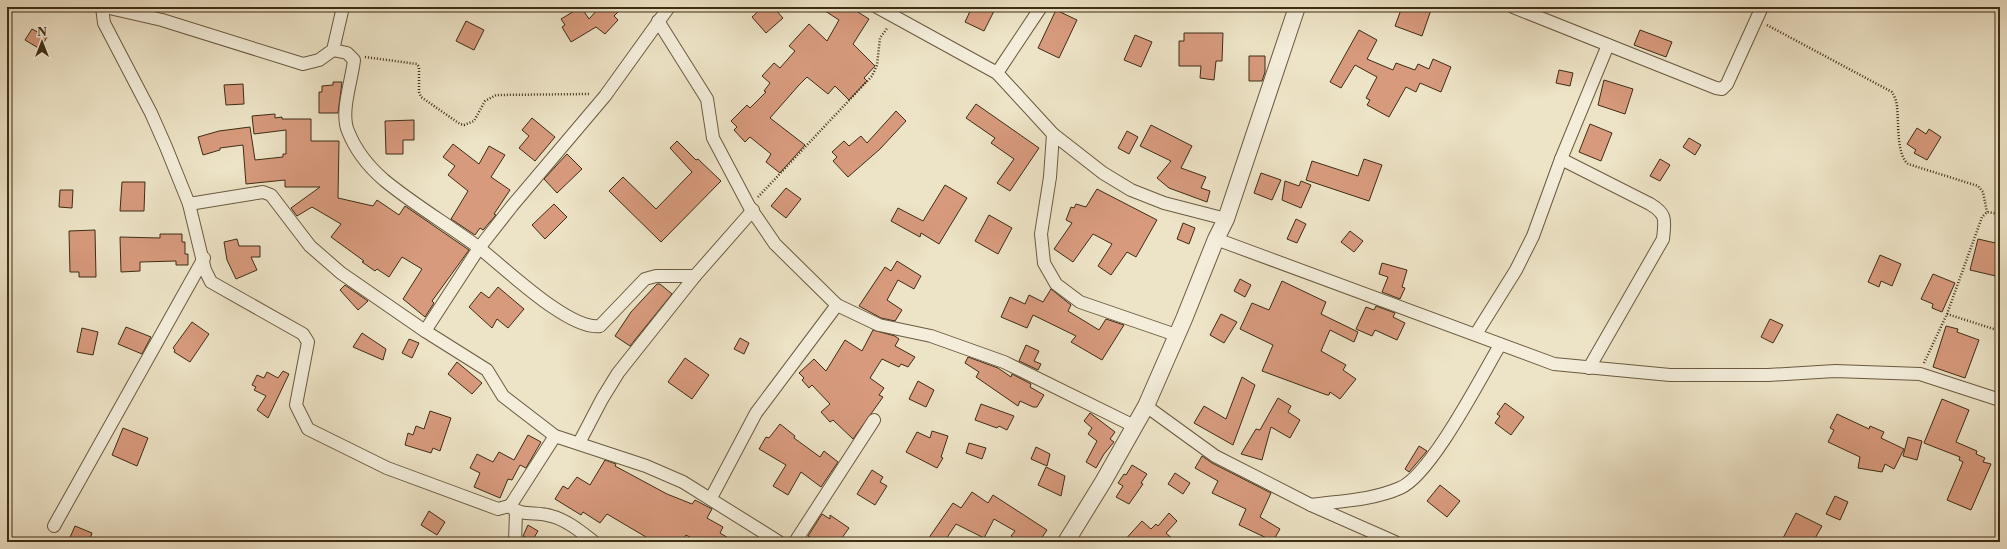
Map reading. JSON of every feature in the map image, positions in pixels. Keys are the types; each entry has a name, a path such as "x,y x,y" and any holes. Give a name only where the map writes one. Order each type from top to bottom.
{"street":[{"path":"343,7 333,50 319,60 303,64 162,20 103,7 102,18 151,113 189,204 206,270 211,282 303,334 307,339 308,342 296,394 296,405 305,425 312,432 402,474 490,507 498,509 512,509 559,518 594,542"},
{"path":"425,331 479,248 512,206 607,94 669,7"},
{"path":"877,7 997,73 1054,134 1103,173 1131,190 1164,203 1226,219"},
{"path":"997,73 1041,7"},
{"path":"1066,542 1146,406 1184,319 1216,239 1226,219 1297,7"},
{"path":"1513,7 1716,88 1722,89 1727,84 1762,7"},
{"path":"658,21 707,99 713,138 751,208 775,244 838,305 879,325 938,338 1004,362 1134,426"},
{"path":"1476,334 1516,270 1533,236 1561,159 1608,45"},
{"path":"333,50 347,53 352,56 353,62 345,122 348,131 359,150 383,179 479,248 522,285 554,308 587,325 594,327 600,326 610,317 636,286 645,279 656,276 694,276"},
{"path":"1054,134 1050,177 1041,234 1044,263 1056,284 1080,302 1176,335"},
{"path":"1561,159 1650,204 1660,210 1665,220 1663,239 1589,368"},
{"path":"189,204 262,192 272,195 310,246 341,273 425,331 487,370 503,396 555,436 646,466 683,482 711,498 779,542"},
{"path":"579,443 610,385 694,276 751,208"},
{"path":"1216,239 1554,364 1670,375 1768,375 1835,371 1920,374 2000,400"},
{"path":"54,526 204,258"},
{"path":"711,498 756,412 838,305"},
{"path":"1311,505 1377,495 1401,488 1420,473 1446,436 1500,345"},
{"path":"1146,406 1215,456 1311,505 1395,542"},
{"path":"796,542 874,420"},
{"path":"515,542 512,509 555,436"}],"path":[{"path":"751,208 872,76 877,65 880,38 894,17"},
{"path":"1756,19 1892,92 1897,104 1903,160 1908,164 1978,186 1983,192 1987,212"},
{"path":"352,56 417,64 419,67 421,97 460,124 464,125 474,121 485,101 496,95 607,94"},
{"path":"1987,212 2000,214"},
{"path":"1920,374 1947,314 1982,217 1987,212"},
{"path":"1947,314 2000,331"}],"building":[{"path":"581,7 589,19 598,9 601,11 605,7 623,7 614,16 618,20 605,34 596,27 571,42 562,27 565,25 561,19"},
{"path":"763,7 773,7 783,18 766,33 752,17"},
{"path":"819,7 850,7 869,19 853,44 875,66 864,78 867,81 849,100 835,86 828,94 807,77 799,85 770,118 805,145 780,173 766,162 771,154 750,137 745,142 734,130 737,127 731,121 747,105 750,108 766,92 764,91 770,83 762,76 774,63 780,68 795,51 789,46 809,24 827,41 839,20"},
{"path":"972,7 996,7 984,31 965,22"},
{"path":"1402,7 1432,7 1422,36 1395,26"},
{"path":"1056,10 1077,20 1059,58 1038,48"},
{"path":"466,21 484,30 474,50 456,41"},
{"path":"32,29 47,37 40,49 25,40"},
{"path":"1359,30 1377,40 1367,59 1393,70 1396,63 1415,70 1418,64 1429,69 1433,59 1451,67 1441,92 1420,83 1416,92 1406,87 1389,117 1367,105 1370,100 1366,98 1377,77 1355,65 1341,88 1330,82"},
{"path":"1640,30 1672,42 1666,57 1634,45"},
{"path":"1184,33 1223,33 1222,61 1216,61 1214,80 1200,78 1201,66 1179,66 1179,41 1184,41"},
{"path":"1135,35 1152,42 1141,67 1124,60"},
{"path":"1249,56 1265,56 1265,72 1262,81 1249,81"},
{"path":"1559,70 1573,73 1570,86 1556,83"},
{"path":"1604,80 1633,89 1625,114 1598,105"},
{"path":"333,82 342,82 338,113 319,113 319,92 322,92 322,86 333,85"},
{"path":"243,84 244,104 226,105 224,85"},
{"path":"976,104 1039,148 1010,191 997,183 1014,159 991,143 995,138 966,118"},
{"path":"896,111 906,121 880,149 848,177 833,161 837,157 832,152 844,141 849,146 861,136 867,143"},
{"path":"275,114 275,118 282,117 282,119 311,119 311,141 339,141 338,198 373,206 377,200 399,215 405,206 469,250 432,301 434,303 425,317 403,299 422,269 402,257 389,277 377,269 375,271 331,237 341,224 312,207 297,216 291,208 320,187 285,187 285,180 246,184 243,145 220,148 220,150 203,155 198,137 219,131 250,127 255,160 283,157 283,154 286,154 286,130 254,134 252,116"},
{"path":"532,118 555,137 535,161 519,148 529,136 522,130"},
{"path":"414,120 414,140 403,140 403,154 386,154 385,121"},
{"path":"1590,124 1612,133 1601,161 1579,152"},
{"path":"1151,125 1192,146 1181,168 1206,177 1201,188 1210,191 1207,202 1169,188 1157,178 1171,161 1140,146"},
{"path":"1917,128 1926,134 1929,129 1941,137 1927,160 1914,153 1916,150 1907,144"},
{"path":"1127,131 1138,137 1129,154 1118,148"},
{"path":"1689,138 1701,145 1695,155 1683,147"},
{"path":"677,141 696,160 698,159 721,181 661,242 609,191 623,177 656,209 692,172 670,148"},
{"path":"453,144 479,164 489,146 505,155 491,177 510,190 494,214 496,215 483,230 480,228 475,235 451,219 468,191 448,175 455,166 443,157"},
{"path":"567,154 582,169 557,193 544,179"},
{"path":"1364,159 1382,165 1369,201 1306,180 1312,161 1358,176"},
{"path":"1660,159 1670,165 1660,181 1650,176"},
{"path":"1261,173 1281,180 1272,200 1254,193"},
{"path":"1285,181 1299,186 1301,181 1311,185 1301,208 1282,200"},
{"path":"122,182 145,182 144,211 120,211"},
{"path":"945,185 967,198 939,244 921,233 920,237 891,221 898,208 923,221"},
{"path":"786,188 801,199 786,218 771,206"},
{"path":"1097,189 1157,220 1136,257 1127,252 1111,275 1098,266 1112,244 1093,234 1073,262 1054,249 1072,223 1066,220 1071,207 1074,208 1076,204 1086,207"},
{"path":"60,190 73,190 72,208 59,207"},
{"path":"554,204 567,217 545,239 532,225"},
{"path":"989,215 1012,228 998,254 975,241"},
{"path":"1296,219 1306,224 1297,243 1287,239"},
{"path":"1183,223 1195,228 1189,244 1177,239"},
{"path":"95,230 96,277 79,277 79,272 70,272 69,231"},
{"path":"1350,231 1363,241 1354,252 1341,242"},
{"path":"160,234 182,234 182,242 185,242 185,254 188,254 188,265 176,265 176,261 140,262 140,271 121,272 120,237 160,238"},
{"path":"237,239 239,246 260,246 260,257 251,257 257,270 236,279 227,260 224,242"},
{"path":"1978,239 2000,244 2000,277 1970,270"},
{"path":"1880,255 1901,264 1892,286 1881,281 1879,287 1868,282"},
{"path":"897,261 921,276 914,289 898,280 887,300 902,310 895,321 881,318 859,306 885,267 891,271"},
{"path":"1382,263 1407,270 1402,287 1405,288 1400,299 1382,292 1388,277 1379,274"},
{"path":"1933,274 1955,283 1942,312 1932,308 1933,304 1921,299"},
{"path":"1240,279 1251,285 1245,297 1234,291"},
{"path":"1282,281 1326,302 1321,314 1358,332 1354,342 1330,330 1321,351 1346,365 1343,370 1356,379 1340,399 1330,392 1329,395 1327,395 1262,371 1273,345 1240,329 1252,303 1269,310"},
{"path":"657,284 660,284 672,294 630,346 615,336 631,312"},
{"path":"345,285 368,301 358,310 340,290"},
{"path":"498,287 524,309 508,328 497,319 492,328 469,307 481,292 489,298"},
{"path":"1051,289 1071,305 1068,311 1099,330 1106,319 1124,325 1102,360 1071,342 1076,336 1033,315 1027,328 1001,317 1010,297 1025,304 1029,295 1043,302"},
{"path":"1376,306 1395,313 1393,317 1405,323 1397,340 1375,330 1372,336 1356,329 1366,307 1374,310"},
{"path":"1221,314 1237,322 1224,343 1210,335"},
{"path":"1770,319 1783,325 1773,343 1761,337"},
{"path":"192,322 209,334 190,362 174,352 175,350 173,348"},
{"path":"1946,326 1958,329 1957,332 1979,340 1965,378 1933,367"},
{"path":"126,327 151,337 142,354 118,344"},
{"path":"82,328 98,332 93,355 77,352"},
{"path":"873,330 895,336 899,339 895,346 915,357 908,367 901,364 899,367 882,359 870,378 884,388 879,395 883,397 853,439 833,420 830,422 821,412 830,404 812,385 809,388 802,380 804,378 799,373 814,359 826,371 845,340 862,351"},
{"path":"362,333 386,349 383,360 353,347"},
{"path":"740,338 749,343 744,354 734,349"},
{"path":"409,339 419,343 412,358 402,353"},
{"path":"1026,345 1039,351 1034,361 1041,364 1038,370 1019,361"},
{"path":"968,357 998,368 1011,377 1012,374 1031,384 1030,387 1044,395 1037,407 1033,407 1020,401 1018,406 976,377 979,372 965,363"},
{"path":"685,358 709,375 692,399 668,382"},
{"path":"457,362 482,383 472,394 448,374"},
{"path":"283,371 289,374 268,418 257,410 266,396 254,390 256,387 252,385 257,375 264,378 267,372 278,378"},
{"path":"1242,377 1255,385 1233,445 1194,423 1204,406 1226,419"},
{"path":"918,381 934,390 926,407 909,399"},
{"path":"1278,398 1291,406 1288,412 1300,420 1290,438 1271,427 1262,460 1241,454 1256,429 1260,430"},
{"path":"1942,399 1969,410 1956,442 1977,451 1976,454 1985,458 1983,462 1991,464 1971,510 1947,500 1963,462 1959,460 1960,457 1924,443"},
{"path":"1505,403 1524,417 1511,435 1495,423 1500,416 1497,414"},
{"path":"981,404 1014,416 1007,430 999,426 997,428 975,420"},
{"path":"430,411 451,418 440,451 433,448 431,453 405,445 408,433 413,435 416,426 424,429"},
{"path":"1090,413 1115,432 1110,439 1114,442 1104,454 1096,468 1086,462 1097,441 1088,434 1092,428 1084,421"},
{"path":"1837,414 1869,429 1870,426 1884,432 1881,438 1904,449 1894,469 1885,464 1882,472 1858,468 1860,457 1828,442 1834,430 1830,428"},
{"path":"780,424 795,436 794,438 820,457 824,451 838,462 821,487 801,472 788,495 773,486 786,465 759,449 766,437 769,438"},
{"path":"123,428 148,438 137,466 112,455"},
{"path":"932,431 948,436 941,457 943,458 937,468 906,452 917,432 930,438"},
{"path":"528,435 541,442 526,468 520,465 512,480 508,479 500,498 474,487 480,473 470,468 477,454 493,462 499,452 514,460"},
{"path":"1908,437 1922,441 1917,460 1903,456"},
{"path":"969,443 986,448 982,459 966,453"},
{"path":"1419,446 1427,451 1409,472 1405,469"},
{"path":"1036,447 1050,454 1047,466 1031,459"},
{"path":"1202,456 1212,463 1271,493 1260,517 1280,529 1273,541 1239,525 1246,509 1212,493 1218,481 1195,468"},
{"path":"605,460 616,464 615,466 667,494 692,504 695,500 712,509 707,518 723,527 720,533 735,542 699,542 686,535 681,542 643,542 646,537 607,514 600,523 583,512 581,515 555,499 563,486 568,489 577,477 590,485"},
{"path":"1132,465 1147,474 1141,483 1143,484 1129,504 1116,497 1123,486 1118,483 1124,474 1126,475"},
{"path":"1046,467 1065,476 1061,496 1038,485"},
{"path":"872,470 883,477 880,482 887,486 875,505 857,494"},
{"path":"1175,473 1190,483 1183,494 1168,484"},
{"path":"1440,485 1460,501 1447,517 1427,501"},
{"path":"972,492 988,503 993,495 1047,530 1039,542 1019,542 1011,536 1015,531 994,519 984,538 956,524 944,542 926,542 953,503 961,508"},
{"path":"1835,496 1848,502 1840,520 1826,514"},
{"path":"429,511 445,522 437,535 421,525"},
{"path":"1169,513 1177,521 1166,533 1176,542 1123,542 1142,521 1151,529 1156,524 1158,526"},
{"path":"1796,513 1822,526 1813,542 1781,542"},
{"path":"822,514 830,519 830,515 849,528 839,542 807,542 810,537 808,536"},
{"path":"528,525 538,531 532,541 523,536"},
{"path":"75,526 92,533 89,542 68,542"}]}
